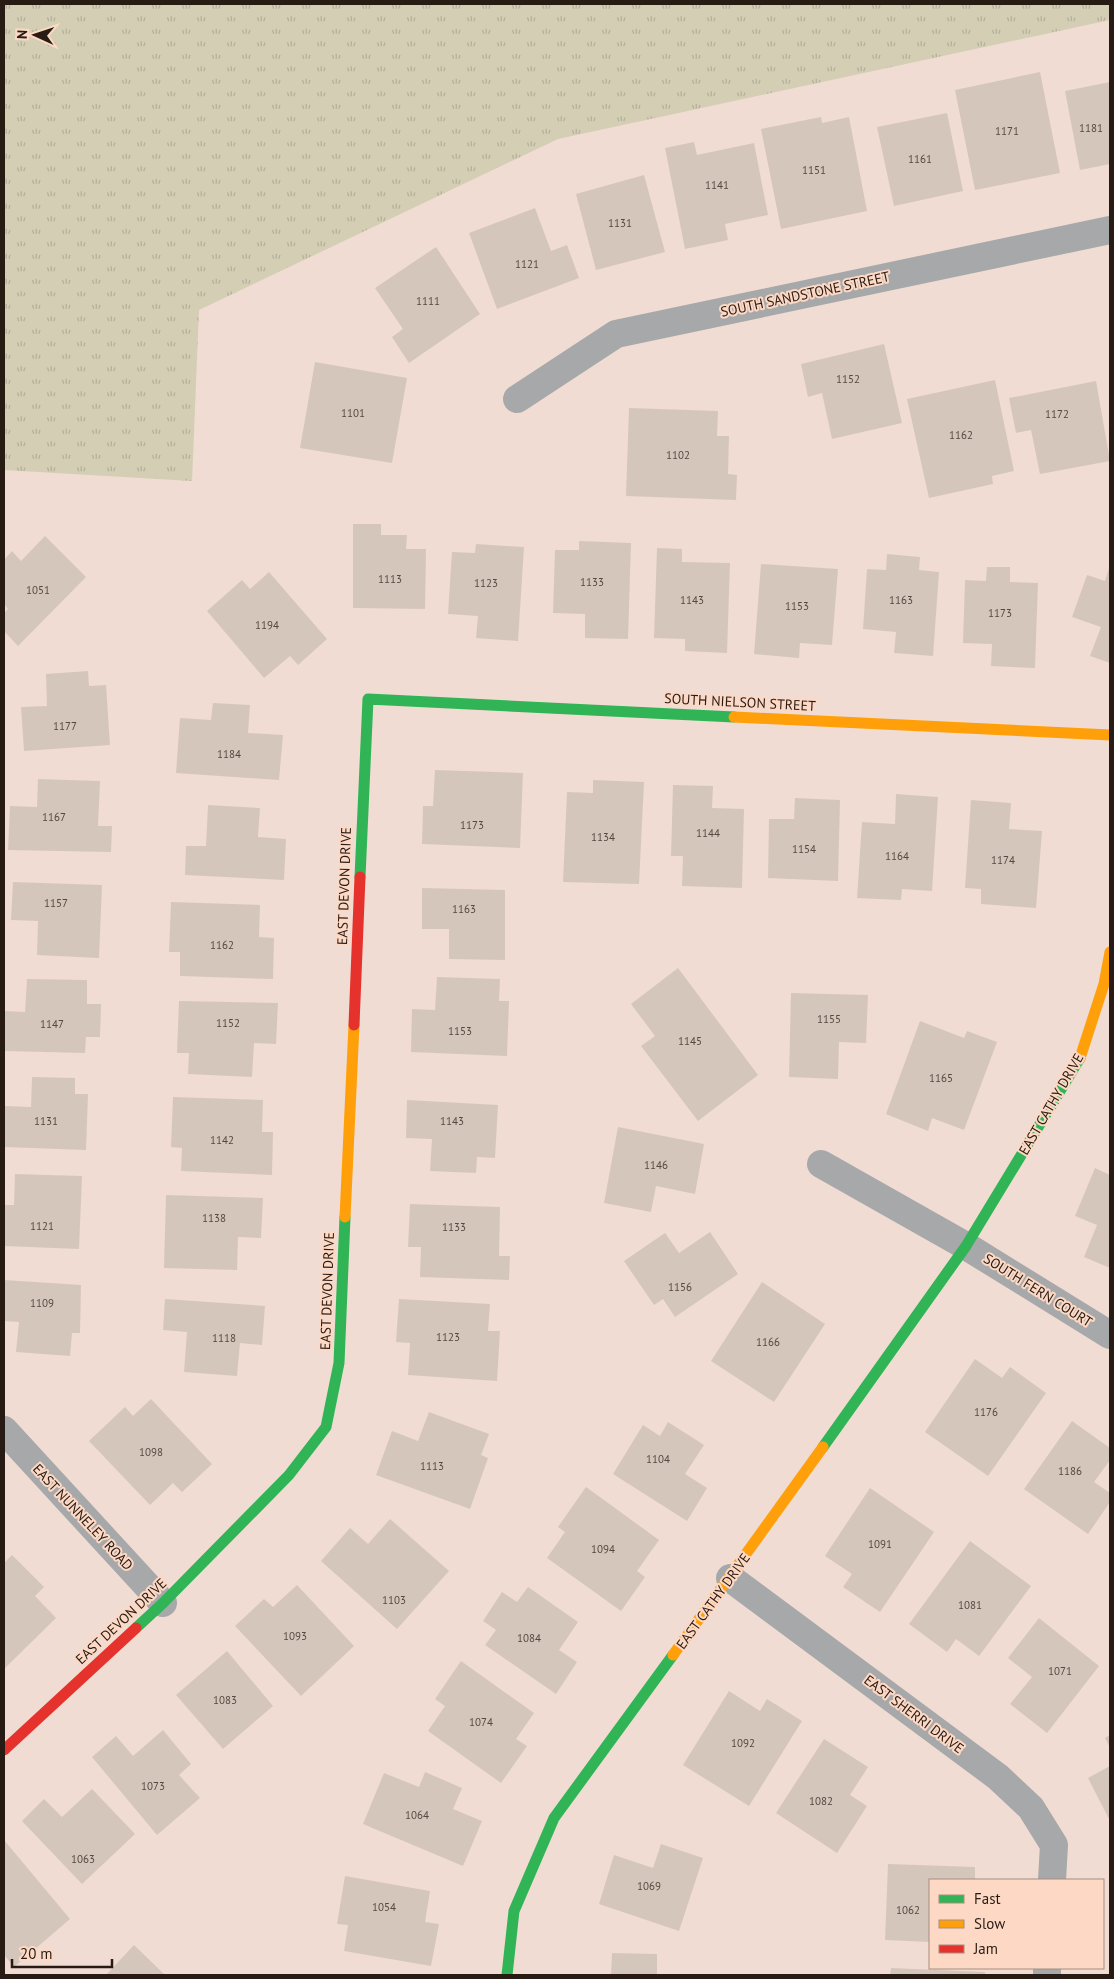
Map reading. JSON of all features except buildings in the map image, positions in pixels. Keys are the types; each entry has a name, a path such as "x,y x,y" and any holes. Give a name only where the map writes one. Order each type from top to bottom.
{"street":[{"name":"SOUTH SANDSTONE STREET","path":"517,399 616,334 1110,230"},
{"name":"SOUTH NIELSON STREET","path":"368,699 1110,734"},
{"name":"EAST DEVON DRIVE","path":"4,1750 163,1604 289,1475 326,1427 339,1363 368,699"},
{"name":"EAST CATHY DRIVE","path":"507,1975 514,1911 554,1818 730,1578 966,1246 1080,1058 1104,984 1110,952"},
{"path":"821,1164 966,1246"},
{"name":"SOUTH FERN COURT","path":"966,1246 1110,1335"},
{"name":"EAST NUNNELEY ROAD","path":"4,1430 163,1604"},
{"name":"EAST SHERRI DRIVE","path":"730,1578 998,1777 1031,1808 1054,1845 1052,1879"}],"green space":[{"path":"4,4 1110,4 1110,20 558,139 199,310 192,481 4,470"}],"traffic: fast":[{"path":"360,877 368,699 734,717"},
{"path":"823,1447 966,1246 1080,1058"},
{"path":"136,1628 289,1475 326,1427 339,1363 345,1217"},
{"path":"507,1975 514,1911 554,1818 673,1655"}],"traffic: slow":[{"path":"734,717 1110,735"},
{"path":"1080,1058 1104,984 1110,952"},
{"path":"345,1217 354,1025"},
{"path":"673,1655 823,1447"}],"traffic: jam":[{"path":"354,1025 360,877"},
{"path":"4,1750 136,1628"}]}
